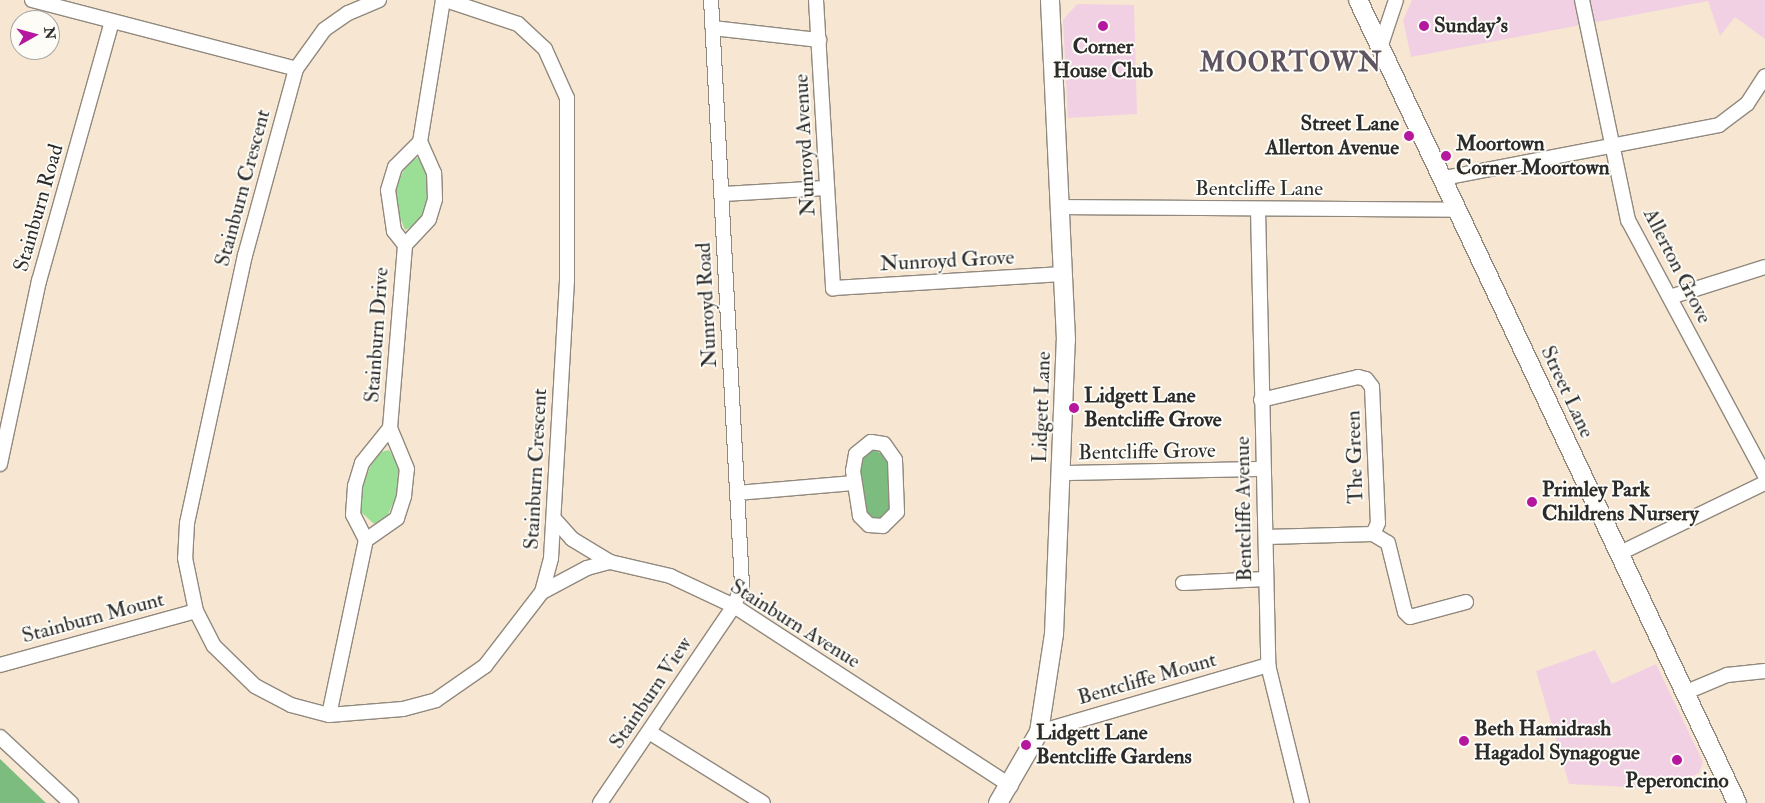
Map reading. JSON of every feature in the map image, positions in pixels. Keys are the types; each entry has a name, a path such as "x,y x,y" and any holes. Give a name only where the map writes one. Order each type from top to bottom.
{"street":[{"path":"32,0 296,69"},
{"name":"Stainburn Crescent","path":"379,0 348,13 324,30 296,69 244,255 187,523 185,558 196,611 214,646 255,686 291,705 329,716 402,709 436,700 485,666 542,592 556,521 567,280 567,98 545,49 518,24 444,0"},
{"path":"420,142 444,0"},
{"name":"Nunroyd Road","path":"712,0 742,585 734,606"},
{"name":"Nunroyd Avenue","path":"816,0 833,288"},
{"name":"Lidgett Lane","path":"998,803 1011,786 1038,732 1051,673 1063,474 1064,274 1050,0"},
{"name":"Street Lane","path":"1358,0 1444,178 1457,210 1618,554 1737,803"},
{"path":"1381,45 1396,0"},
{"name":"Allerton Grove","path":"1582,0 1628,220 1765,476"},
{"name":"Stainburn Road","path":"0,464 39,281 112,22"},
{"path":"713,28 818,40"},
{"path":"1444,178 1613,147 1719,125 1747,104 1765,76"},
{"name":"Stainburn Drive","path":"390,428 362,463 355,486 353,515 366,540 397,518 404,496 407,469 390,428 404,245 390,218 388,190 395,167 420,142 434,173 435,199 429,219 404,245"},
{"path":"722,194 827,188"},
{"name":"Bentcliffe Lane","path":"1061,208 1457,210"},
{"name":"Bentcliffe Avenue","path":"1258,209 1262,469 1266,537 1268,665 1302,803"},
{"path":"1670,297 1765,268"},
{"name":"Nunroyd Grove","path":"833,288 1064,274"},
{"name":"The Green","path":"1261,400 1358,377 1366,379 1372,387 1377,513 1372,534 1266,537"},
{"path":"871,442 890,448 895,460 898,506 894,519 883,526 864,521 854,483 854,460 860,448 871,442"},
{"name":"Bentcliffe Grove","path":"1063,474 1262,469"},
{"path":"737,493 854,483"},
{"path":"1618,554 1765,483"},
{"path":"556,521 578,544 610,562"},
{"path":"1372,534 1388,543 1405,612 1410,616 1466,602"},
{"path":"329,716 366,540"},
{"name":"Stainburn Avenue","path":"542,592 587,568 610,562 670,576 734,606 1011,786"},
{"path":"1183,583 1266,579"},
{"name":"Stainburn View","path":"600,803 734,606"},
{"name":"Stainburn Mount","path":"0,665 196,611"},
{"name":"Bentcliffe Mount","path":"1038,732 1268,665"},
{"path":"1684,693 1727,675 1765,671"},
{"path":"648,732 763,803"},
{"path":"0,737 71,803"}],"shaded area":[{"path":"1412,0 1765,0 1765,39 1735,17 1720,36 1708,1 1411,57 1403,20"},
{"path":"1077,4 1134,5 1137,114 1068,118 1063,20"},
{"path":"1595,650 1612,684 1656,664 1703,762 1699,773 1665,789 1569,784 1536,671"}],"green space":[{"path":"419,157 427,171 428,199 419,223 405,230 395,205 395,189 407,163"},
{"path":"872,448 888,458 892,506 886,519 871,521 863,509 859,462"},
{"path":"389,450 400,468 398,492 387,517 374,524 361,512 363,484 376,453"},
{"path":"0,759 46,803 0,803"}],"place":[{"name":"Corner House Club","path":"1103,26"},
{"name":"Sunday's","path":"1424,26"},
{"name":"Street Lane Allerton Avenue","path":"1409,136"},
{"name":"Moortown Corner Moortown","path":"1446,156"},
{"name":"Lidgett Lane Bentcliffe Grove","path":"1074,408"},
{"name":"Primley Park Childrens Nursery","path":"1532,502"},
{"name":"Beth Hamidrash Hagadol Synagogue","path":"1464,741"},
{"name":"Lidgett Lane Bentcliffe Gardens","path":"1026,745"},
{"name":"Peperoncino","path":"1677,760"}],"district":[{"name":"MOORTOWN","path":"1291,64"}]}
